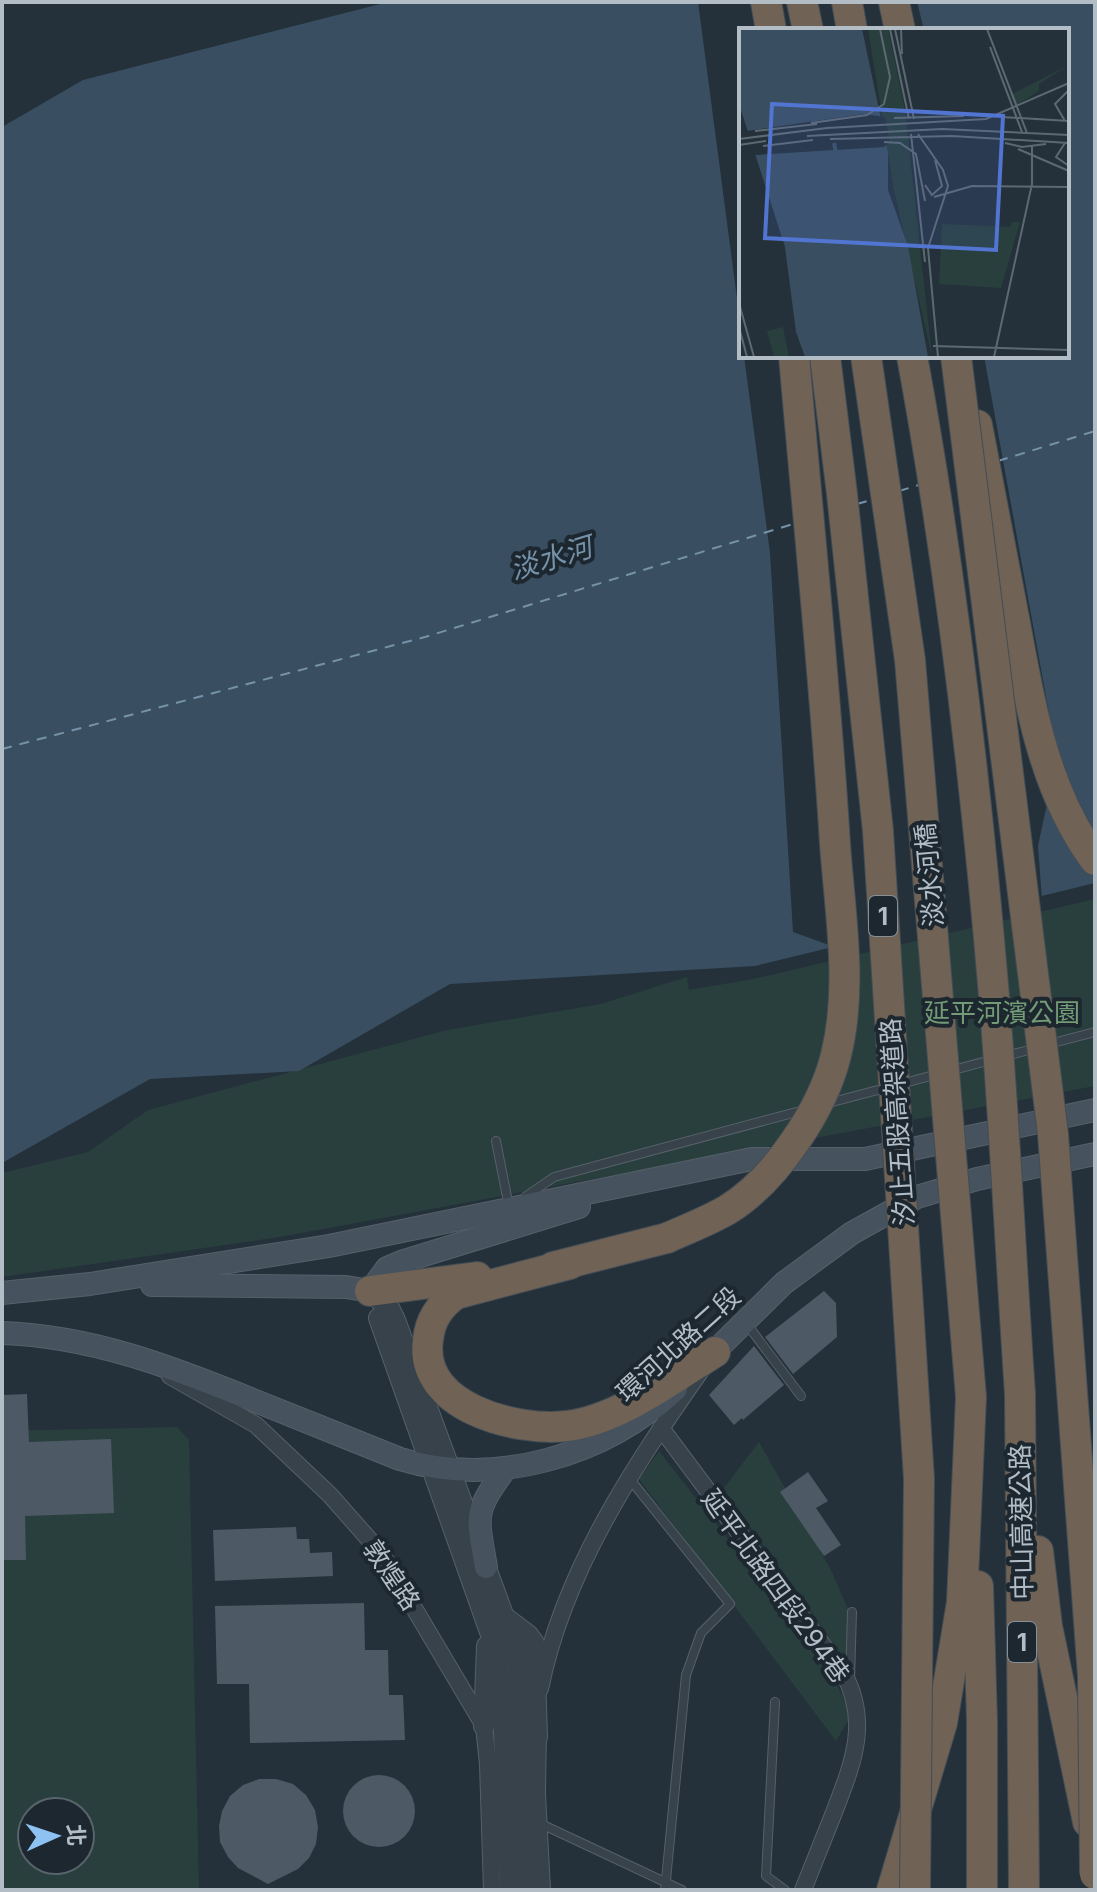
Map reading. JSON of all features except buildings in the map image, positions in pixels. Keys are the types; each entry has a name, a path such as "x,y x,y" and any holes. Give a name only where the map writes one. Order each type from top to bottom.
{"highway":[{"path":"749,2 753,28"},
{"path":"766,2 771,28"},
{"path":"802,2 808,28"},
{"path":"847,2 852,28"},
{"path":"894,2 900,28"},
{"path":"715,1352 640,1398 593,1420 569,1426 538,1427 501,1421 458,1401 436,1378 429,1362 427,1344 430,1325 445,1301 456,1294 667,1238 727,1210 770,1174 791,1148 816,1107 836,1056 845,994 830,763 794,358"},
{"name":"汐止五股高架道路","path":"825,358 878,831 919,1479 899,1884"},
{"name":"淡水河橋","path":"866,358 910,660 971,1397"},
{"name":"淡水河橋","path":"912,358 931,460 969,744 994,998 1020,1394"},
{"path":"956,358 1053,1134 1093,1676 1095,1874"},
{"path":"964,358 1029,696 1049,776 1069,820 1095,860"},
{"path":"370,1291 570,1264"},
{"path":"1020,1394 1047,1626 1092,1837"},
{"name":"中山高速公路","path":"1020,1394 1024,1890"},
{"name":"1","path":"899,1884 942,1723 962,1602 971,1397"},
{"name":"中山高速公路","path":"971,1397 982,1721 982,1890"}],"main road":[{"path":"2,1293 90,1284 329,1246 752,1159 865,1159 1095,1110"},
{"name":"環河北路二段","path":"2,1333 69,1339 137,1357 193,1376 400,1459 441,1468 506,1468 540,1462 586,1447 636,1422 660,1404 784,1283 852,1233 917,1197 977,1179 1095,1154"},
{"path":"90,1284 346,1287 370,1291 387,1268 401,1262 706,1169"},
{"path":"486,1567 479,1514 488,1492 506,1468"}],"street":[{"path":"370,1291 441,1468 496,1620 518,1666 527,1890"},
{"path":"537,1737 544,1672 568,1600 590,1550 629,1478 715,1352"},
{"name":"敦煌路","path":"137,1357 256,1425 330,1495 382,1554 484,1726 492,1890"},
{"name":"延平北路四段294巷","path":"661,1428 850,1684 856,1701 858,1728 854,1760 803,1890"},
{"path":"441,1468 486,1567 496,1620 510,1890"},
{"path":"484,1726 496,1620"},
{"path":"496,1620 528,1635 534,1643 542,1890"}],"lane":[{"path":"496,1141 509,1209 554,1177 1095,1032"},
{"path":"745,1323 801,1396"},
{"path":"629,1478 730,1604 701,1633 686,1675 665,1886"},
{"path":"850,1684 852,1612"},
{"path":"775,1702 766,1876 785,1890"},
{"path":"539,1823 665,1886 682,1890"}],"green space":[{"name":"延平河濱公園","path":"1095,899 1095,1086 280,1237 2,1277 2,1173 88,1152 148,1110 447,1030 601,1004 687,977 689,990 753,979"},
{"path":"177,1427 189,1440 199,1890 2,1890 2,1431"},
{"path":"759,1442 831,1570 848,1609 847,1662 723,1489"},
{"path":"659,1451 825,1663 852,1714 836,1741 639,1479"}],"water":[{"name":"淡水河","path":"388,2 1095,2 1095,883 755,966 450,984 299,1071 150,1079 2,1163 2,127 83,80"}],"pier":[{"path":"698,2 917,2 924,28 739,28 739,314"},
{"path":"744,358 984,358 1057,757 1038,846 1042,900 840,949 793,932 770,553"}],"ferry route":[{"path":"998,461 1095,431"},
{"path":"899,491 919,485"},
{"path":"857,504 874,499"},
{"path":"2,749 425,637 793,524"}]}
